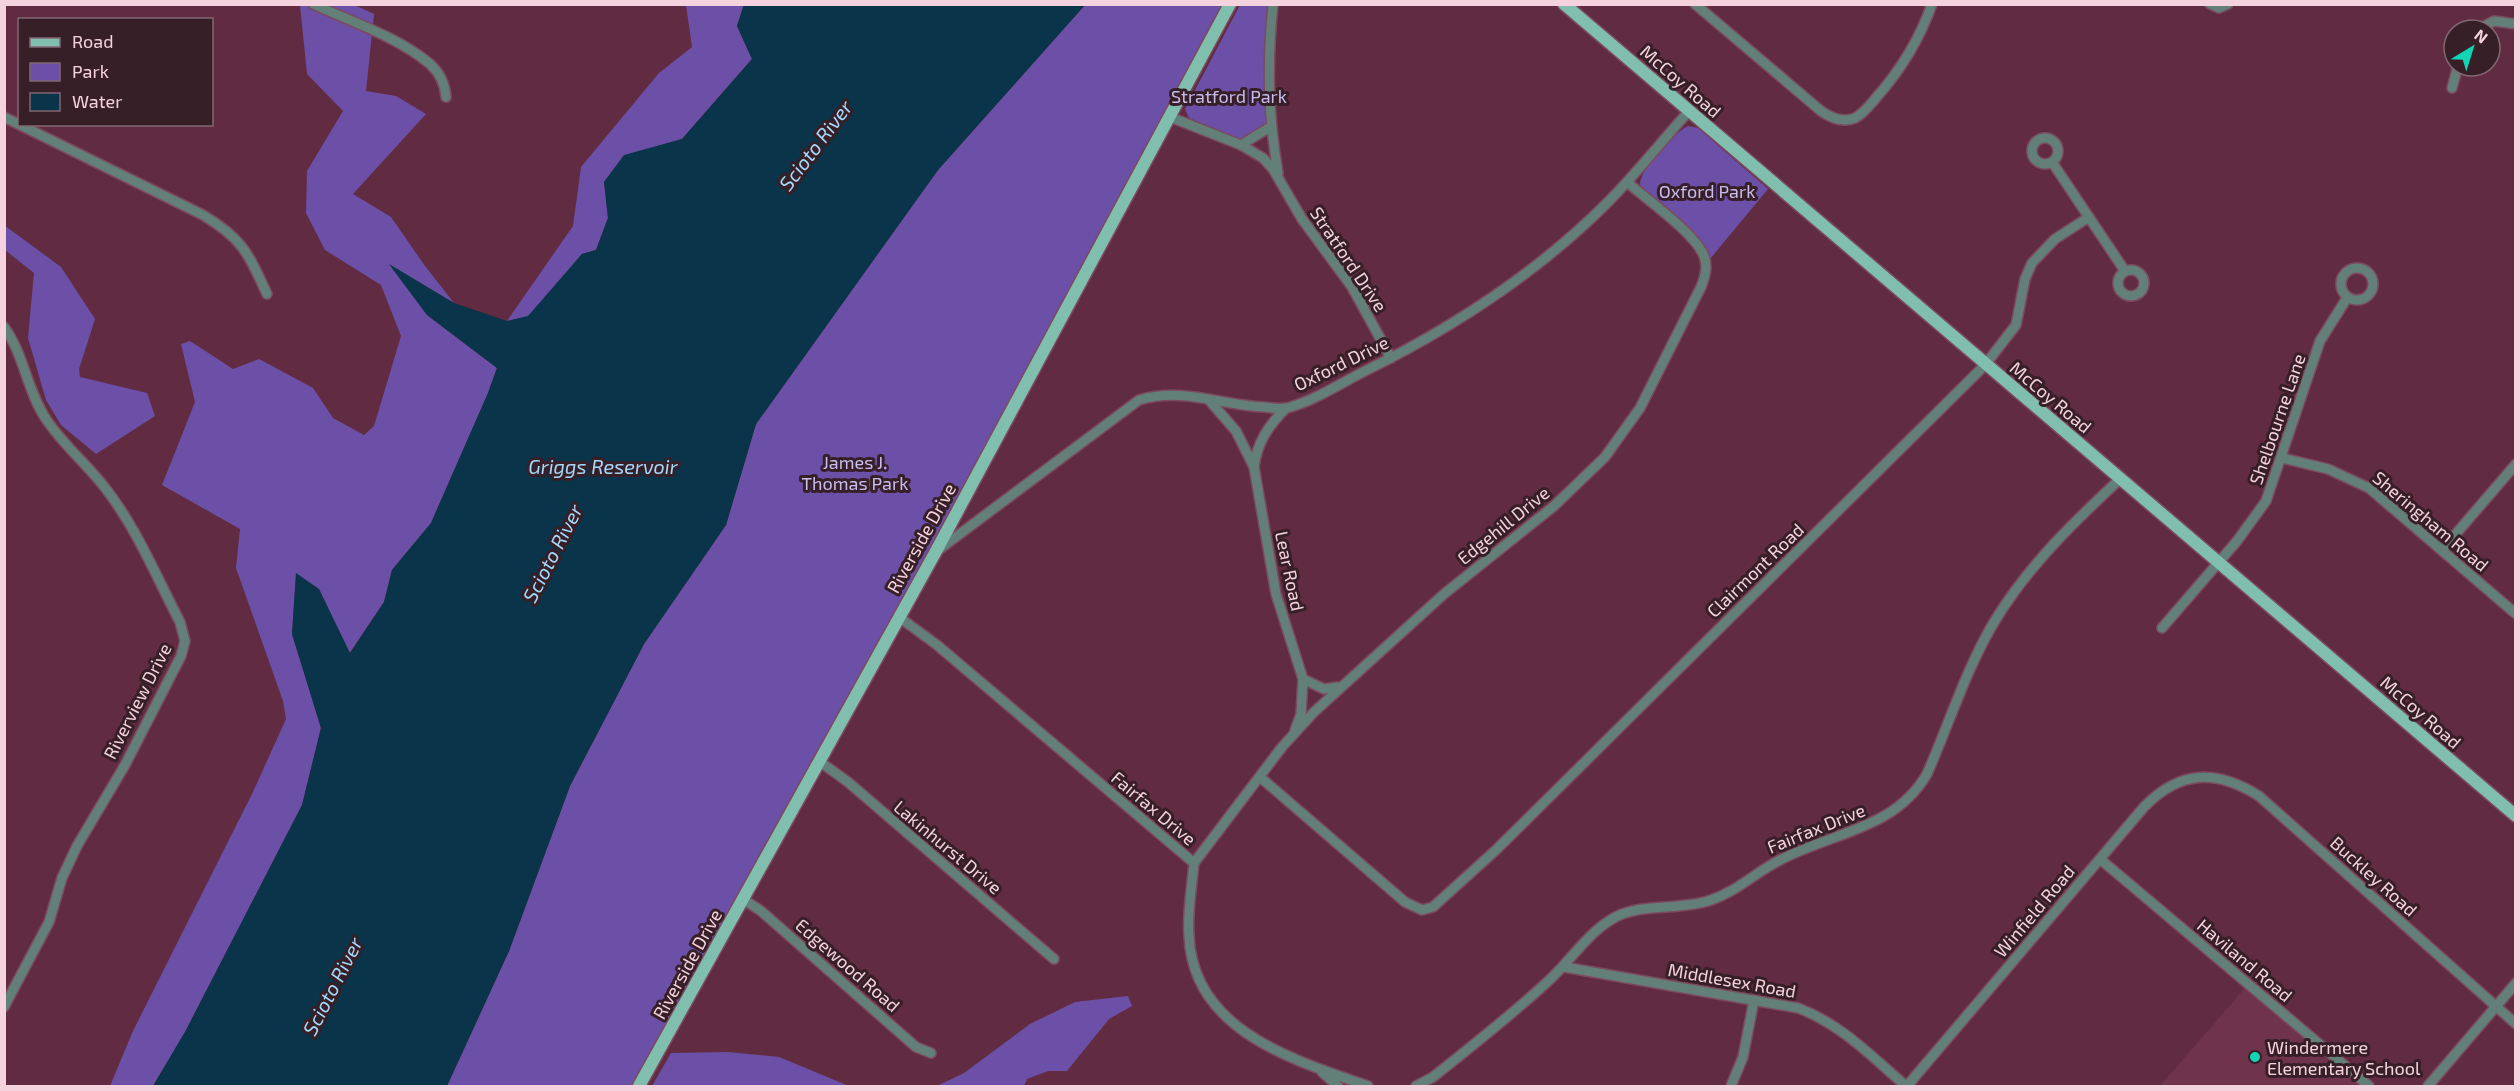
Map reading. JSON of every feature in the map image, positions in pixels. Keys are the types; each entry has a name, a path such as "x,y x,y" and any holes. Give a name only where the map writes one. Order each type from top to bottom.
{"main road":[{"name":"Riverside Drive","path":"639,1086 935,553 1230,4"},
{"name":"McCoy Road","path":"1564,4 2516,816"}],"street":[{"path":"313,4 393,41 430,65 442,81 446,98"},
{"name":"Stratford Drive","path":"1273,4 1268,85 1270,127 1279,178"},
{"path":"1695,4 1821,111 1832,119 1845,120 1856,117 1866,110 1899,70 1921,34 1932,4"},
{"path":"2210,4 2219,8 2228,4"},
{"path":"2452,88 2455,78"},
{"name":"Oxford Drive","path":"935,553 1139,400 1157,394 1180,394 1248,406 1286,408 1391,358 1458,319 1557,248 1627,182 1689,111"},
{"path":"4,117 18,124"},
{"name":"Stratford Drive","path":"1170,117 1241,145 1263,158 1279,178 1302,219 1352,287 1391,358"},
{"path":"22,126 227,230 245,248 267,294"},
{"path":"1241,145 1270,127"},
{"path":"2052,162 2125,271"},
{"name":"Edgehill Drive","path":"1194,863 1293,734 1341,686 1444,594 1547,512 1589,475 1640,408 1697,297 1706,272 1704,256 1696,242 1627,182"},
{"name":"Clairmont Road","path":"1260,777 1405,902 1422,910 1433,907 1497,849 1985,365 2016,325 2025,279 2032,263 2055,238 2089,217"},
{"name":"Shelbourne Lane","path":"2162,628 2260,510 2275,482 2320,341 2347,298"},
{"name":"Riverview Drive","path":"4,327 21,359 28,381 45,418 106,489 122,513 180,622 185,641 181,656 125,765 77,846 63,878 49,922 4,1007"},
{"name":"Lear Road","path":"1208,399 1236,431 1254,467"},
{"name":"Lear Road","path":"1286,408 1265,432 1256,449 1254,467 1276,594 1303,679 1301,714 1293,734"},
{"name":"Sheringham Road","path":"2282,458 2328,469 2369,488 2516,614"},
{"path":"2442,550 2516,464"},
{"name":"Fairfax Drive","path":"1416,1086 1433,1077 1476,1043 1564,967 1599,928 1611,919 1639,910 1691,906 1713,899 1732,891 1767,866 1797,851 1870,826 1905,802 1926,775 1995,620 2024,577 2053,543 2120,479"},
{"name":"Fairfax Drive","path":"899,617 937,645 1194,863 1189,936 1198,977 1208,995 1235,1027 1317,1068 1368,1086"},
{"path":"1303,679 1324,689 1341,686"},
{"name":"Lakinhurst Drive","path":"819,761 848,782 1054,959"},
{"name":"Winfield Road","path":"1906,1086 2156,795 2168,786 2199,777"},
{"name":"Buckley Road","path":"2199,777 2216,777 2231,781 2259,796 2516,1024"},
{"name":"Haviland Road","path":"2100,858 2368,1086"},
{"name":"Edgewood Road","path":"743,900 761,911 916,1047 931,1053"},
{"name":"Middlesex Road","path":"1564,967 1798,1008 1818,1015 1838,1028 1906,1086"},
{"path":"2428,1086 2516,982"},
{"path":"1731,1086 1743,1057 1754,1000"},
{"path":"1317,1068 1338,1086"}],"shaded area":[{"name":"Windermere Elementary School","path":"2245,988 2360,1086 2160,1086"}],"green space":[{"path":"300,5 354,5 374,14 366,91 396,96 426,114 353,194 391,217 454,303 390,265 427,315 497,368 431,523 392,570 384,602 349,654 319,589 296,574 292,634 321,728 302,805 185,1032 153,1086 110,1086 133,1031 253,792 286,719 283,701 236,568 240,529 162,485 195,402 181,344 190,341 233,369 259,359 313,388 333,418 364,435 374,426 401,336 381,285 325,250 306,213 307,171 343,111 307,74"},
{"path":"686,5 744,5 737,26 752,59 682,139 624,156 604,182 608,218 596,250 582,254 528,317 507,321 573,226 581,167 659,73 692,47"},
{"name":"James J. Thomas Park","path":"1085,5 1230,5 639,1086 447,1086 509,951 570,786 644,644 726,525 756,424 938,170"},
{"name":"Stratford Park","path":"1240,5 1270,5 1265,57 1266,124 1248,139 1240,140 1189,118 1185,109"},
{"name":"Oxford Park","path":"1688,126 1698,128 1768,189 1710,259 1702,244 1640,185 1645,170 1658,152"},
{"path":"4,225 61,267 95,319 79,369 80,377 147,393 155,416 96,454 61,425 46,400 28,338 34,273 5,250"},
{"path":"1128,996 1132,1006 1109,1019 1067,1071 1048,1071 1027,1079 1024,1086 937,1086 964,1073 1030,1024 1075,1002"},
{"path":"728,1052 779,1057 849,1086 652,1086 671,1053"}],"water":[{"name":"Griggs Reservoir","path":"744,4 1085,5 938,170 756,424 726,525 644,644 570,786 509,951 447,1086 153,1086 185,1032 302,805 321,728 292,634 296,573 319,589 350,653 384,602 392,570 431,523 497,368 427,315 389,264 454,303 507,321 528,316 582,254 596,250 608,218 604,182 624,155 682,139 752,59 737,26"}],"place":[{"name":"Windermere Elementary School","path":"2255,1057"}],"water label":[{"name":"Scioto River","path":"815,145"},
{"name":"Scioto River","path":"552,553"},
{"name":"Scioto River","path":"332,986"}]}
